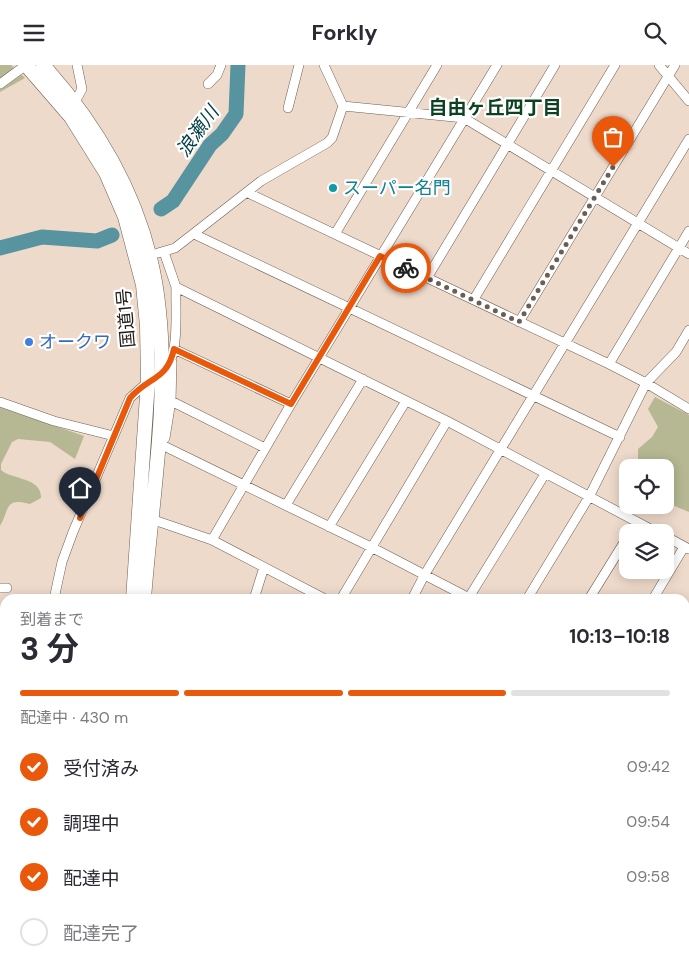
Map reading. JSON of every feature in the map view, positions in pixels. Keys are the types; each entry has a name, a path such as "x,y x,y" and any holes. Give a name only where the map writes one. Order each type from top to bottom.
{"highway":[{"name":"国道1号","path":"26,65 70,117 106,173 142,255"},
{"name":"国道1号","path":"42,65 75,102 116,169 130,200 142,255 159,311 155,378 133,594"},
{"name":"国道1号","path":"144,594 153,499 155,378"}],"street":[{"path":"0,85 26,65"},
{"path":"75,102 82,89 77,65"},
{"path":"208,84 217,75 221,65"},
{"path":"288,108 299,65"},
{"path":"142,255 164,252 174,248 248,193 261,181 327,143 332,138 343,106 324,65"},
{"path":"336,234 437,65"},
{"path":"212,540 319,357 497,65"},
{"path":"427,278 556,65"},
{"path":"474,299 615,65"},
{"path":"659,65 689,101"},
{"path":"519,322 675,65"},
{"path":"343,106 464,118 689,254"},
{"path":"415,594 564,343 689,139"},
{"path":"248,193 609,364 646,383 689,409"},
{"path":"609,364 689,231"},
{"path":"194,234 620,437"},
{"path":"55,594 62,562 73,533 130,398 170,366 174,349 176,287 164,252"},
{"path":"176,287 447,421 642,524"},
{"path":"530,594 589,497 646,383 676,352 689,330"},
{"path":"174,349 291,404"},
{"path":"153,499 171,401 172,359"},
{"path":"286,505 363,379"},
{"path":"171,401 265,448"},
{"path":"329,527 406,401"},
{"path":"0,402 54,421 114,436"},
{"path":"344,594 447,421"},
{"path":"164,446 373,548 462,594"},
{"path":"471,594 546,474"},
{"path":"150,519 212,540 315,594"},
{"path":"656,594 687,548 674,541"},
{"path":"592,594 619,551"},
{"path":"256,594 264,567"}],"green space":[{"path":"0,65 11,65 25,78 0,92"},
{"path":"655,397 689,415 689,512 674,506 674,459 638,459 638,449 652,437 658,427 648,409"},
{"path":"0,407 84,436 75,459 50,442 18,439 12,442 1,464 1,470 37,486 41,498 30,504 22,502 12,503 0,526"}],"waterway":[{"name":"浪瀬川","path":"161,209 173,201 210,145 222,134 236,114 238,65"},
{"name":"浪瀬川","path":"0,248 42,237 97,241 112,235"}],"way so far":[{"path":"406,268 519,322 613,167"}],"place":[{"name":"スーパー名門","path":"333,188"},
{"name":"オークワ","path":"29,342"}],"district":[{"name":"自由ヶ丘四丁目","path":"495,107"}],"route":[{"path":"80,518 130,398 138,388 166,371 170,366 174,349 291,404 380,256 406,268"}]}
